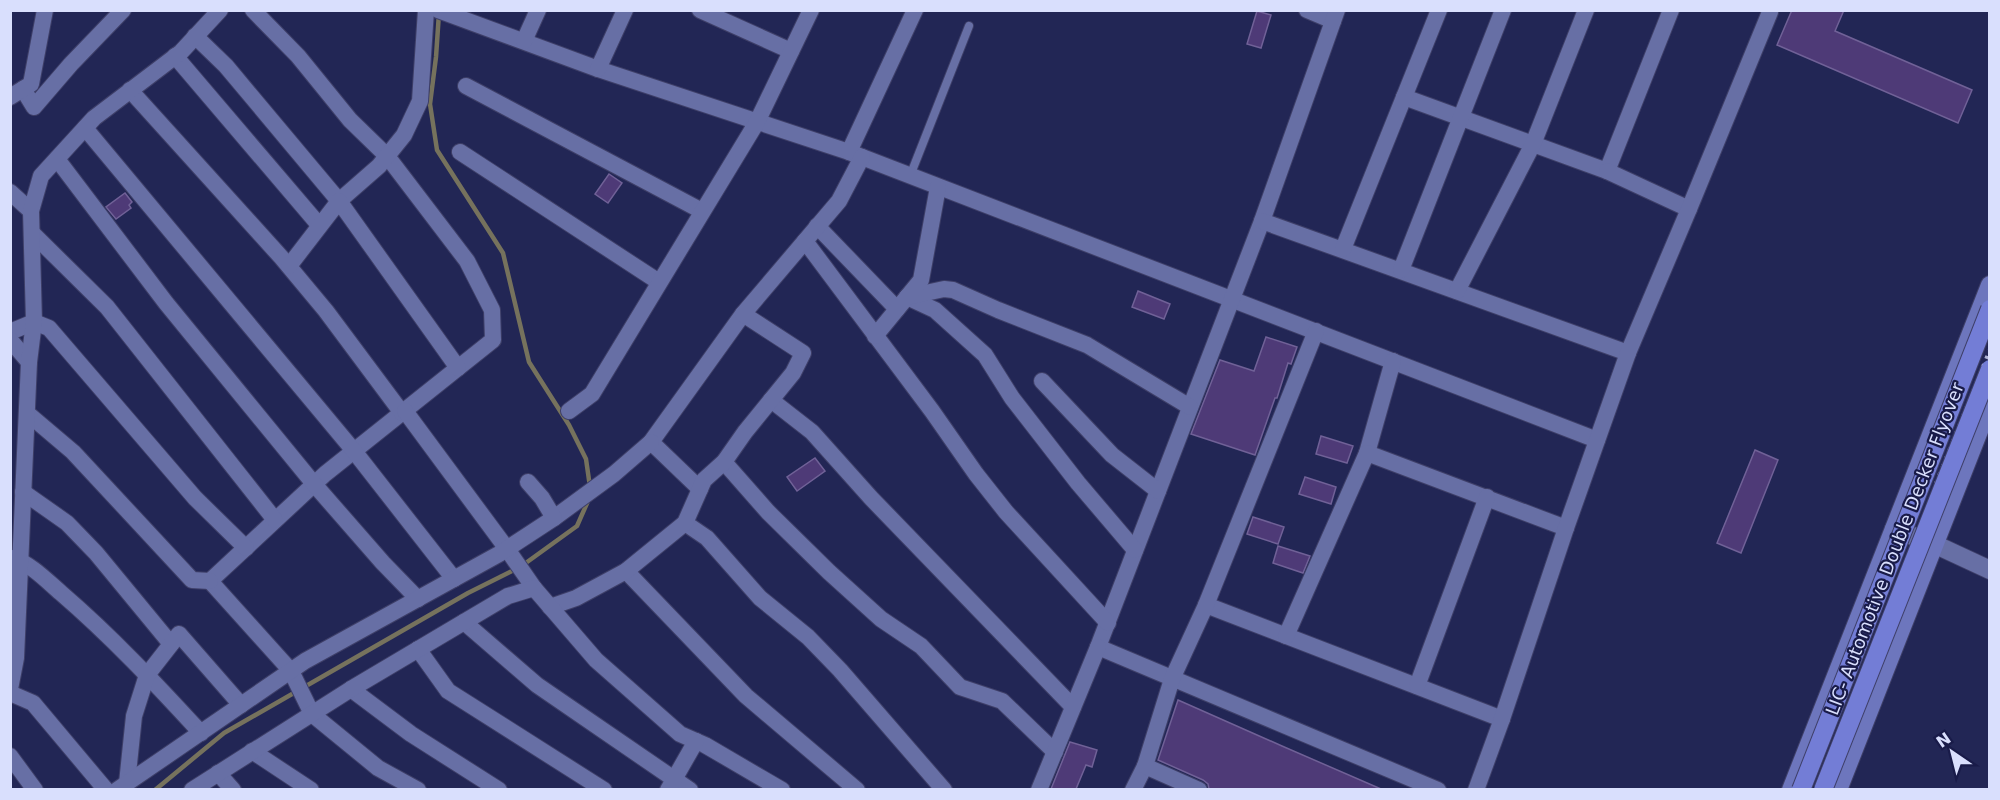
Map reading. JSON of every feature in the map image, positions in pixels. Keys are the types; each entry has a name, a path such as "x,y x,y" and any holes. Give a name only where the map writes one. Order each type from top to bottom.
{"main road":[{"path":"1791,789 1989,285"},
{"name":"LIC- Automotive Double Decker Flyover","path":"1801,789 1989,309"},
{"name":"LIC- Automotive Double Decker Flyover","path":"1823,789 1989,369"},
{"path":"1838,789 1989,404"}],"street":[{"path":"45,10 31,84 17,93 34,107 71,64 123,10"},
{"path":"106,789 33,703 10,691 15,559 23,492 29,362 34,322 31,211 41,176 94,118 175,56 220,10"},
{"path":"210,581 314,484 494,340 492,310 467,261 387,156 350,120 298,56 253,10"},
{"path":"289,266 339,201 379,166 404,135 420,101 426,10"},
{"path":"525,41 538,10"},
{"path":"598,69 625,10"},
{"path":"700,10 791,51"},
{"path":"569,411 592,394 757,122 811,10"},
{"path":"122,786 291,671 507,549 614,474 651,442 743,314 839,201 855,155 915,10"},
{"path":"1039,789 1098,647 1262,221 1335,16 1307,10"},
{"path":"1343,249 1439,10"},
{"path":"1401,270 1503,10"},
{"path":"1456,291 1533,144 1586,10"},
{"path":"1607,171 1671,10"},
{"path":"442,12 598,69 855,155 1598,440"},
{"path":"1476,789 1628,353 1770,12"},
{"path":"195,36 226,66 339,201 458,368"},
{"path":"175,56 319,225"},
{"path":"466,86 702,211"},
{"path":"130,90 289,266 326,311 507,549 534,588 596,660 680,734 782,789"},
{"path":"1404,97 1607,171 1689,209"},
{"path":"85,128 354,451 454,579"},
{"path":"460,152 659,282"},
{"path":"57,159 166,303 314,484 383,563 418,599"},
{"path":"875,336 921,280 938,187"},
{"path":"10,192 31,211"},
{"path":"1262,221 1628,353"},
{"path":"817,226 902,303 935,310 985,355 1019,408 1135,550"},
{"path":"32,233 107,307 275,520"},
{"path":"805,241 1006,512 1107,623"},
{"path":"902,303 944,289 953,290 1087,345 1190,407"},
{"path":"550,607 576,598 626,571 685,523 704,480 724,462 793,373 804,353 743,314"},
{"path":"10,332 34,322 49,328 195,498 246,548"},
{"path":"1133,789 1145,766 1172,679 1206,605 1316,331"},
{"path":"10,340 29,362"},
{"path":"1286,636 1367,453 1393,361"},
{"path":"1042,381 1112,455 1158,491"},
{"path":"771,400 812,432 871,498 1073,707"},
{"path":"27,413 73,452 192,580 210,581 291,671 312,714 378,768 418,789"},
{"path":"651,442 700,489"},
{"path":"1367,453 1566,528"},
{"path":"724,462 768,512 881,619 921,646 960,687 1002,701 1055,752"},
{"path":"528,482 542,498 554,518"},
{"path":"23,492 67,524 96,553 171,644"},
{"path":"1418,686 1487,497"},
{"path":"685,523 707,538 760,598 807,637 832,662 944,789"},
{"path":"1894,529 1934,544 1989,570"},
{"path":"15,559 29,566 76,606 147,675 201,732"},
{"path":"626,571 746,696 857,789"},
{"path":"192,789 351,689 508,596 534,588"},
{"path":"1206,605 1502,719"},
{"path":"464,622 537,685 671,784 690,789"},
{"path":"122,786 134,716 147,675 179,634 241,705"},
{"path":"1098,647 1438,789"},
{"path":"418,649 448,691 604,789"},
{"path":"351,689 411,734 499,789"},
{"path":"671,784 696,741"},
{"path":"252,751 311,789"},
{"path":"10,756 35,789"},
{"path":"1145,766 1199,789"},
{"path":"218,773 233,789"}],"lane":[{"path":"910,176 969,26"}],"building":[{"path":"1792,10 1844,10 1835,31 1972,90 1958,123 1777,45"},
{"path":"1257,11 1271,15 1261,48 1247,44"},
{"path":"609,174 622,183 608,203 595,194"},
{"path":"125,193 132,202 129,205 131,208 116,219 106,207"},
{"path":"1138,291 1170,304 1164,319 1132,307"},
{"path":"1266,337 1297,347 1291,364 1288,363 1255,455 1191,434 1220,360 1254,371"},
{"path":"1321,436 1353,446 1347,463 1316,454"},
{"path":"1755,450 1778,460 1741,553 1717,543"},
{"path":"815,458 825,471 797,491 787,477"},
{"path":"1305,477 1336,487 1331,504 1299,494"},
{"path":"1253,517 1284,527 1278,544 1247,534"},
{"path":"1278,546 1310,556 1303,573 1273,563"},
{"path":"1178,700 1381,789 1209,789 1208,784 1203,780 1158,760"},
{"path":"1070,742 1097,750 1092,767 1086,765 1076,789 1051,789"}],"waterway":[{"path":"439,13 430,104 437,150 503,253 529,362 569,425 586,459 590,487"},
{"path":"523,565 577,526 588,501"},
{"path":"155,790 224,733 468,593 516,569"}],"railway":[{"path":"1805,790 1990,326"},
{"path":"1936,484 1990,350"}]}
